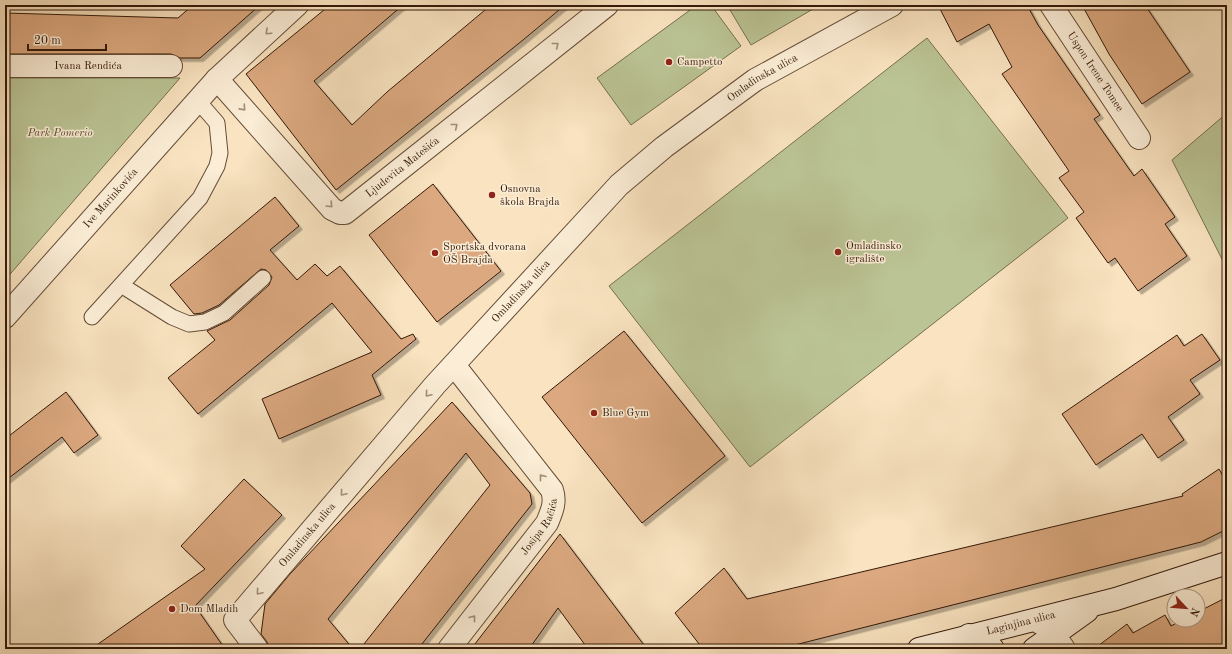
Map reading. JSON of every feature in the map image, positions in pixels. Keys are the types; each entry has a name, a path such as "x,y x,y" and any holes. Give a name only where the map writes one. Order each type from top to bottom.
{"street":[{"name":"Ive Marinkovića","path":"5,317 217,79 297,5"},
{"name":"Ljudevita Matešića","path":"217,79 332,209 340,213 345,213 607,5"},
{"name":"Omladinska ulica","path":"258,649 235,620 454,365 619,185 664,147 755,80 892,5"},
{"name":"Uspon Irene Tomee","path":"1051,5 1139,138"},
{"name":"Ivana Rendića","path":"5,66 171,66"},
{"name":"Josipa Račića","path":"449,649 547,523 553,509 554,497 552,490 454,365"},
{"name":"Laginjina ulica","path":"919,649 969,635 1100,603 1196,575 1227,564"},
{"path":"1034,649 1059,641 1100,603"},
{"path":"1031,620 1042,623 1059,641"},
{"path":"969,635 986,640 993,649"}],"lane":[{"path":"92,318 200,198 217,166 220,153 217,123 198,101"},
{"path":"121,285 172,317 189,324 205,322 224,313 263,278"}],"green space":[{"name":"Campetto","path":"697,5 711,5 741,46 631,125 597,78"},
{"name":"Campetto","path":"727,5 820,5 751,45"},
{"name":"Omladinsko igralište","path":"927,38 1068,218 750,467 609,286"},
{"name":"Park Pomerio","path":"5,78 180,78 5,280"},
{"path":"1227,113 1227,269 1172,160"}],"building":[{"path":"193,5 260,5 200,58 180,58 171,54 5,54 5,13 178,18"},
{"path":"330,5 403,5 314,81 352,125 387,92 491,5 565,5 336,190 246,74"},
{"path":"938,5 1027,5 1038,25 1100,115 1094,119 1134,176 1142,169 1175,217 1165,224 1187,256 1138,291 1115,258 1108,263 1076,218 1084,212 1059,178 1069,171 1002,74 1012,67 989,24 957,42"},
{"path":"1082,5 1145,5 1190,72 1142,104 1109,54"},
{"name":"Sportska dvorana OŠ Brajda","path":"433,184 501,271 437,322 369,235"},
{"path":"275,197 299,226 270,250 297,280 315,264 327,276 340,266 401,339 413,334 416,339 372,375 381,395 279,439 262,399 372,352 332,303 198,414 168,378 215,340 207,331 230,320 269,285 272,277 266,270 261,269 219,305 202,313 194,314 170,285"},
{"path":"624,331 725,456 642,523 542,397"},
{"path":"1202,334 1220,360 1190,380 1200,394 1168,417 1184,440 1158,458 1142,434 1096,465 1062,414 1177,335 1184,346"},
{"path":"66,392 98,435 74,453 62,437 5,481 5,439"},
{"path":"452,402 530,493 532,504 418,649 360,649 490,485 466,453 328,619 353,649 269,649 267,642 261,634 265,604 290,574"},
{"path":"1219,469 1227,483 1227,529 1201,542 779,649 703,649 675,613 724,568 747,599 1183,496 1182,494"},
{"path":"244,479 282,515 195,606 225,649 91,649 205,569 181,546"},
{"path":"560,534 647,649 588,649 558,608 529,649 471,649"},
{"path":"1227,597 1227,649 1094,649 1127,624 1133,633 1165,615 1166,628 1206,628 1206,608"}],"place":[{"name":"Campetto","path":"669,62"},
{"name":"Osnovna škola Brajda","path":"492,195"},
{"name":"Omladinsko igralište","path":"838,252"},
{"name":"Sportska dvorana OŠ Brajda","path":"435,253"},
{"name":"Blue Gym","path":"594,413"},
{"name":"Dom Mladih","path":"172,609"}]}
